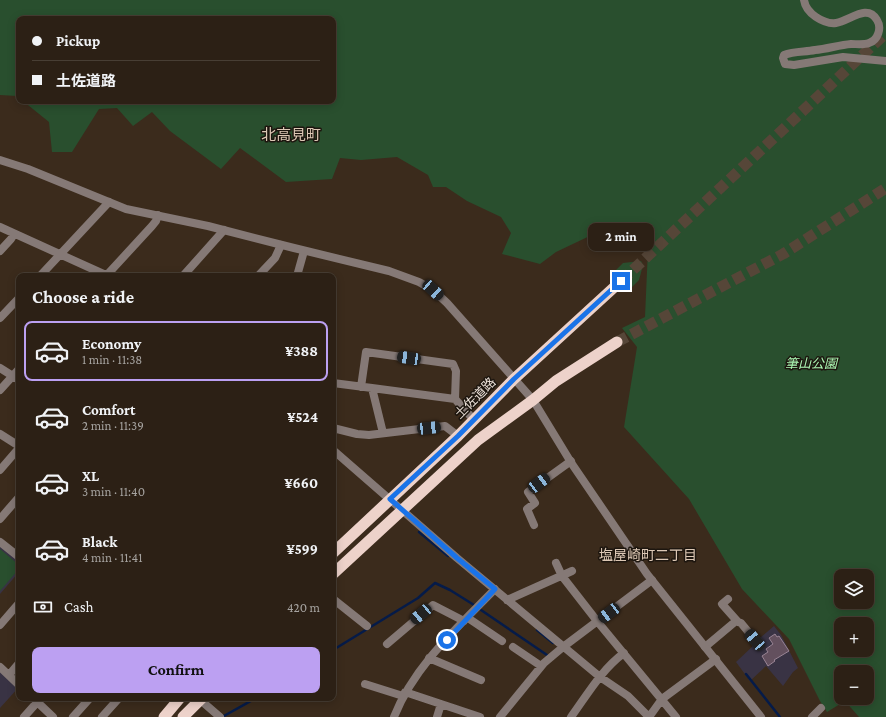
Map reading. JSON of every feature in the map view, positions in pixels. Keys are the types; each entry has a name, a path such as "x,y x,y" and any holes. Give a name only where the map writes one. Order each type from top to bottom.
{"highway":[{"name":"土佐道路","path":"336,550 458,436 514,379 621,281"},
{"path":"336,571 478,440 533,400 556,381 617,342"},
{"path":"164,717 177,701"},
{"path":"183,717 198,701"}],"street":[{"path":"804,0 808,10 812,14 823,21 830,23 841,22 859,13 865,12 870,14 874,16 879,24 879,34 874,41 868,44 850,44 814,51 790,52 784,55 783,58 786,64 794,65 844,57 886,61"},
{"path":"0,160 28,169 126,208 224,230 389,271 419,282 433,290 447,303 533,400 571,461 652,580 761,717"},
{"path":"43,273 109,202"},
{"path":"110,273 152,226 158,215"},
{"path":"0,228 100,273"},
{"path":"186,273 224,230"},
{"path":"0,251 14,234"},
{"path":"261,273 275,258 281,245"},
{"path":"298,273 304,250"},
{"path":"2,313 16,301"},
{"path":"361,387 366,352 374,353 452,364 456,371 454,399"},
{"path":"0,368 16,378 0,390"},
{"path":"336,383 454,399 474,420"},
{"path":"372,388 383,433"},
{"path":"336,429 357,434 383,433 445,426 458,436"},
{"path":"0,434 16,445"},
{"path":"0,470 16,451"},
{"path":"336,455 563,647 600,677 628,696 649,717 662,699 716,659"},
{"path":"534,525 527,509 535,504 528,492 571,461"},
{"path":"0,519 16,500"},
{"path":"0,542 16,555"},
{"path":"556,563 562,576 597,622 676,717"},
{"path":"507,600 572,571"},
{"path":"500,717 541,666 563,647 652,580"},
{"path":"394,717 404,694 429,658 495,589"},
{"path":"728,599 722,604 755,640"},
{"path":"336,601 367,626"},
{"path":"387,644 433,604 466,620 502,641"},
{"path":"0,625 16,606"},
{"path":"706,646 736,621"},
{"path":"513,647 541,666"},
{"path":"571,717 600,677 615,659 624,653"},
{"path":"429,658 481,680"},
{"path":"0,667 16,682"},
{"path":"9,675 16,667"},
{"path":"365,684 441,704 480,717"},
{"path":"24,717 36,701"},
{"path":"39,701 53,717"},
{"path":"74,717 87,701"},
{"path":"102,717 116,701"},
{"path":"202,701 220,717"},
{"path":"437,717 441,704"},
{"path":"812,717 821,708"}],"shaded area":[{"path":"0,546 16,558 16,575 0,594"},
{"path":"774,626 781,635 798,668 793,672 783,686 766,666 750,681 736,662 755,644 754,643"},
{"path":"0,670 16,684 16,690 0,708"}],"green space":[{"name":"筆山公園","path":"0,0 886,0 886,717 859,717 848,705 874,705 874,665 834,665 834,705 838,705 827,712 789,639 742,589 689,499 624,427 637,347 622,328 645,317 648,249 625,233 596,233 556,252 540,264 502,254 511,233 501,217 467,201 446,187 433,187 428,175 397,157 361,160 340,158 332,179 286,182 240,148 221,169 170,131 152,112 133,126 117,108 99,109 72,152 52,152 49,122 27,104 336,104 336,16 16,16 16,96 0,95"},
{"path":"641,261 643,265 639,280 630,289 613,273 623,263"},
{"path":"0,549 16,562 16,572 0,591"}],"building":[{"path":"775,634 777,637 779,636 789,651 774,660 775,661 768,666 762,656 768,652 766,649 773,644 769,638"}],"waterway":[{"path":"419,532 448,556"},
{"path":"336,648 418,598 435,583 450,590 474,605"},
{"path":"481,610 547,655"},
{"path":"537,630 553,643"},
{"path":"746,674 780,717"},
{"path":"222,717 251,701"}],"tunnel":[{"path":"621,281 886,33"},
{"path":"617,342 783,254 886,188"}],"district":[{"name":"北高見町","path":"291,135"},
{"name":"塩屋崎町二丁目","path":"648,555"}],"route":[{"path":"447,640 495,589 390,499 458,436 514,379 621,281"}]}
